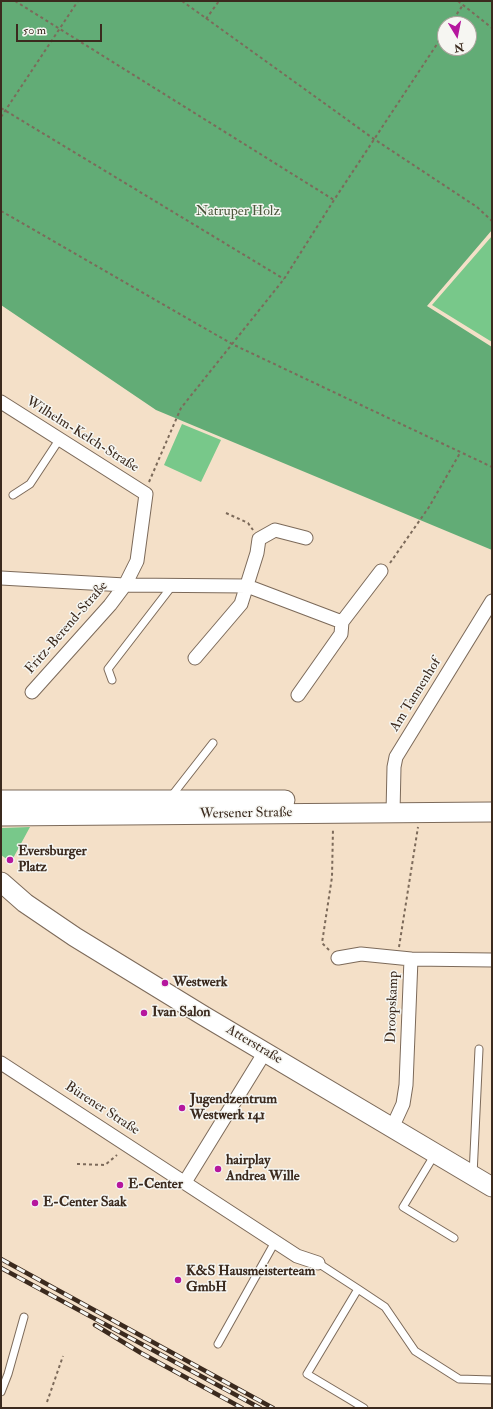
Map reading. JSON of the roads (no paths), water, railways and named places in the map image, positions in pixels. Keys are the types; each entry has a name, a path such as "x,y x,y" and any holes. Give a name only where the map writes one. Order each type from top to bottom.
{"main road":[{"name":"Wersener Straße","path":"1,816 333,813 393,806 492,798"},
{"name":"Wersener Straße","path":"1,800 167,801 393,806 420,812 492,812"},
{"name":"Atterstraße","path":"1,882 25,903 74,937 492,1187"}],"street":[{"name":"Wilhelm-Kelch-Straße","path":"1,402 146,494 137,561 125,585"},
{"path":"195,658 241,604 257,553 259,539 275,530 306,538"},
{"path":"298,695 341,634 342,622 381,571"},
{"name":"Fritz-Berend-Straße","path":"1,578 125,585 247,586 342,622"},
{"name":"Fritz-Berend-Straße","path":"32,692 110,605 125,585"},
{"name":"Am Tannenhof","path":"393,806 394,767 396,757 492,601"},
{"name":"Droopskamp","path":"338,958 361,954 411,959 406,1085 403,1104 392,1128"},
{"path":"411,959 492,960"},
{"path":"185,1182 200,1152 265,1052"},
{"name":"Bürener Straße","path":"1,1063 297,1256 318,1262"}],"lane":[{"path":"13,495 30,484 59,440"},
{"path":"112,680 108,669 172,586"},
{"path":"167,801 213,743"},
{"path":"473,1175 479,1049"},
{"path":"436,1154 403,1207 454,1238"},
{"path":"218,1344 275,1242"},
{"path":"318,1262 385,1307 415,1351 459,1379 492,1380"},
{"path":"358,1289 307,1374 364,1408"},
{"path":"1,1392 8,1374 24,1317"}],"railway":[{"path":"1,1259 273,1408"},
{"path":"1,1268 260,1408"},
{"path":"95,1325 141,1353 242,1408"}],"place":[{"name":"Eversburger Platz","path":"10,860"},
{"name":"Westwerk","path":"165,983"},
{"name":"Ivan Salon","path":"144,1013"},
{"name":"Jugendzentrum Westwerk 141","path":"182,1108"},
{"name":"hairplay Andrea Wille","path":"218,1169"},
{"name":"E-Center","path":"120,1185"},
{"name":"E-Center Saak","path":"35,1203"},
{"name":"K&S Hausmeisterteam GmbH","path":"178,1280"}],"park label":[{"name":"Natruper Holz","path":"238,212"}]}
